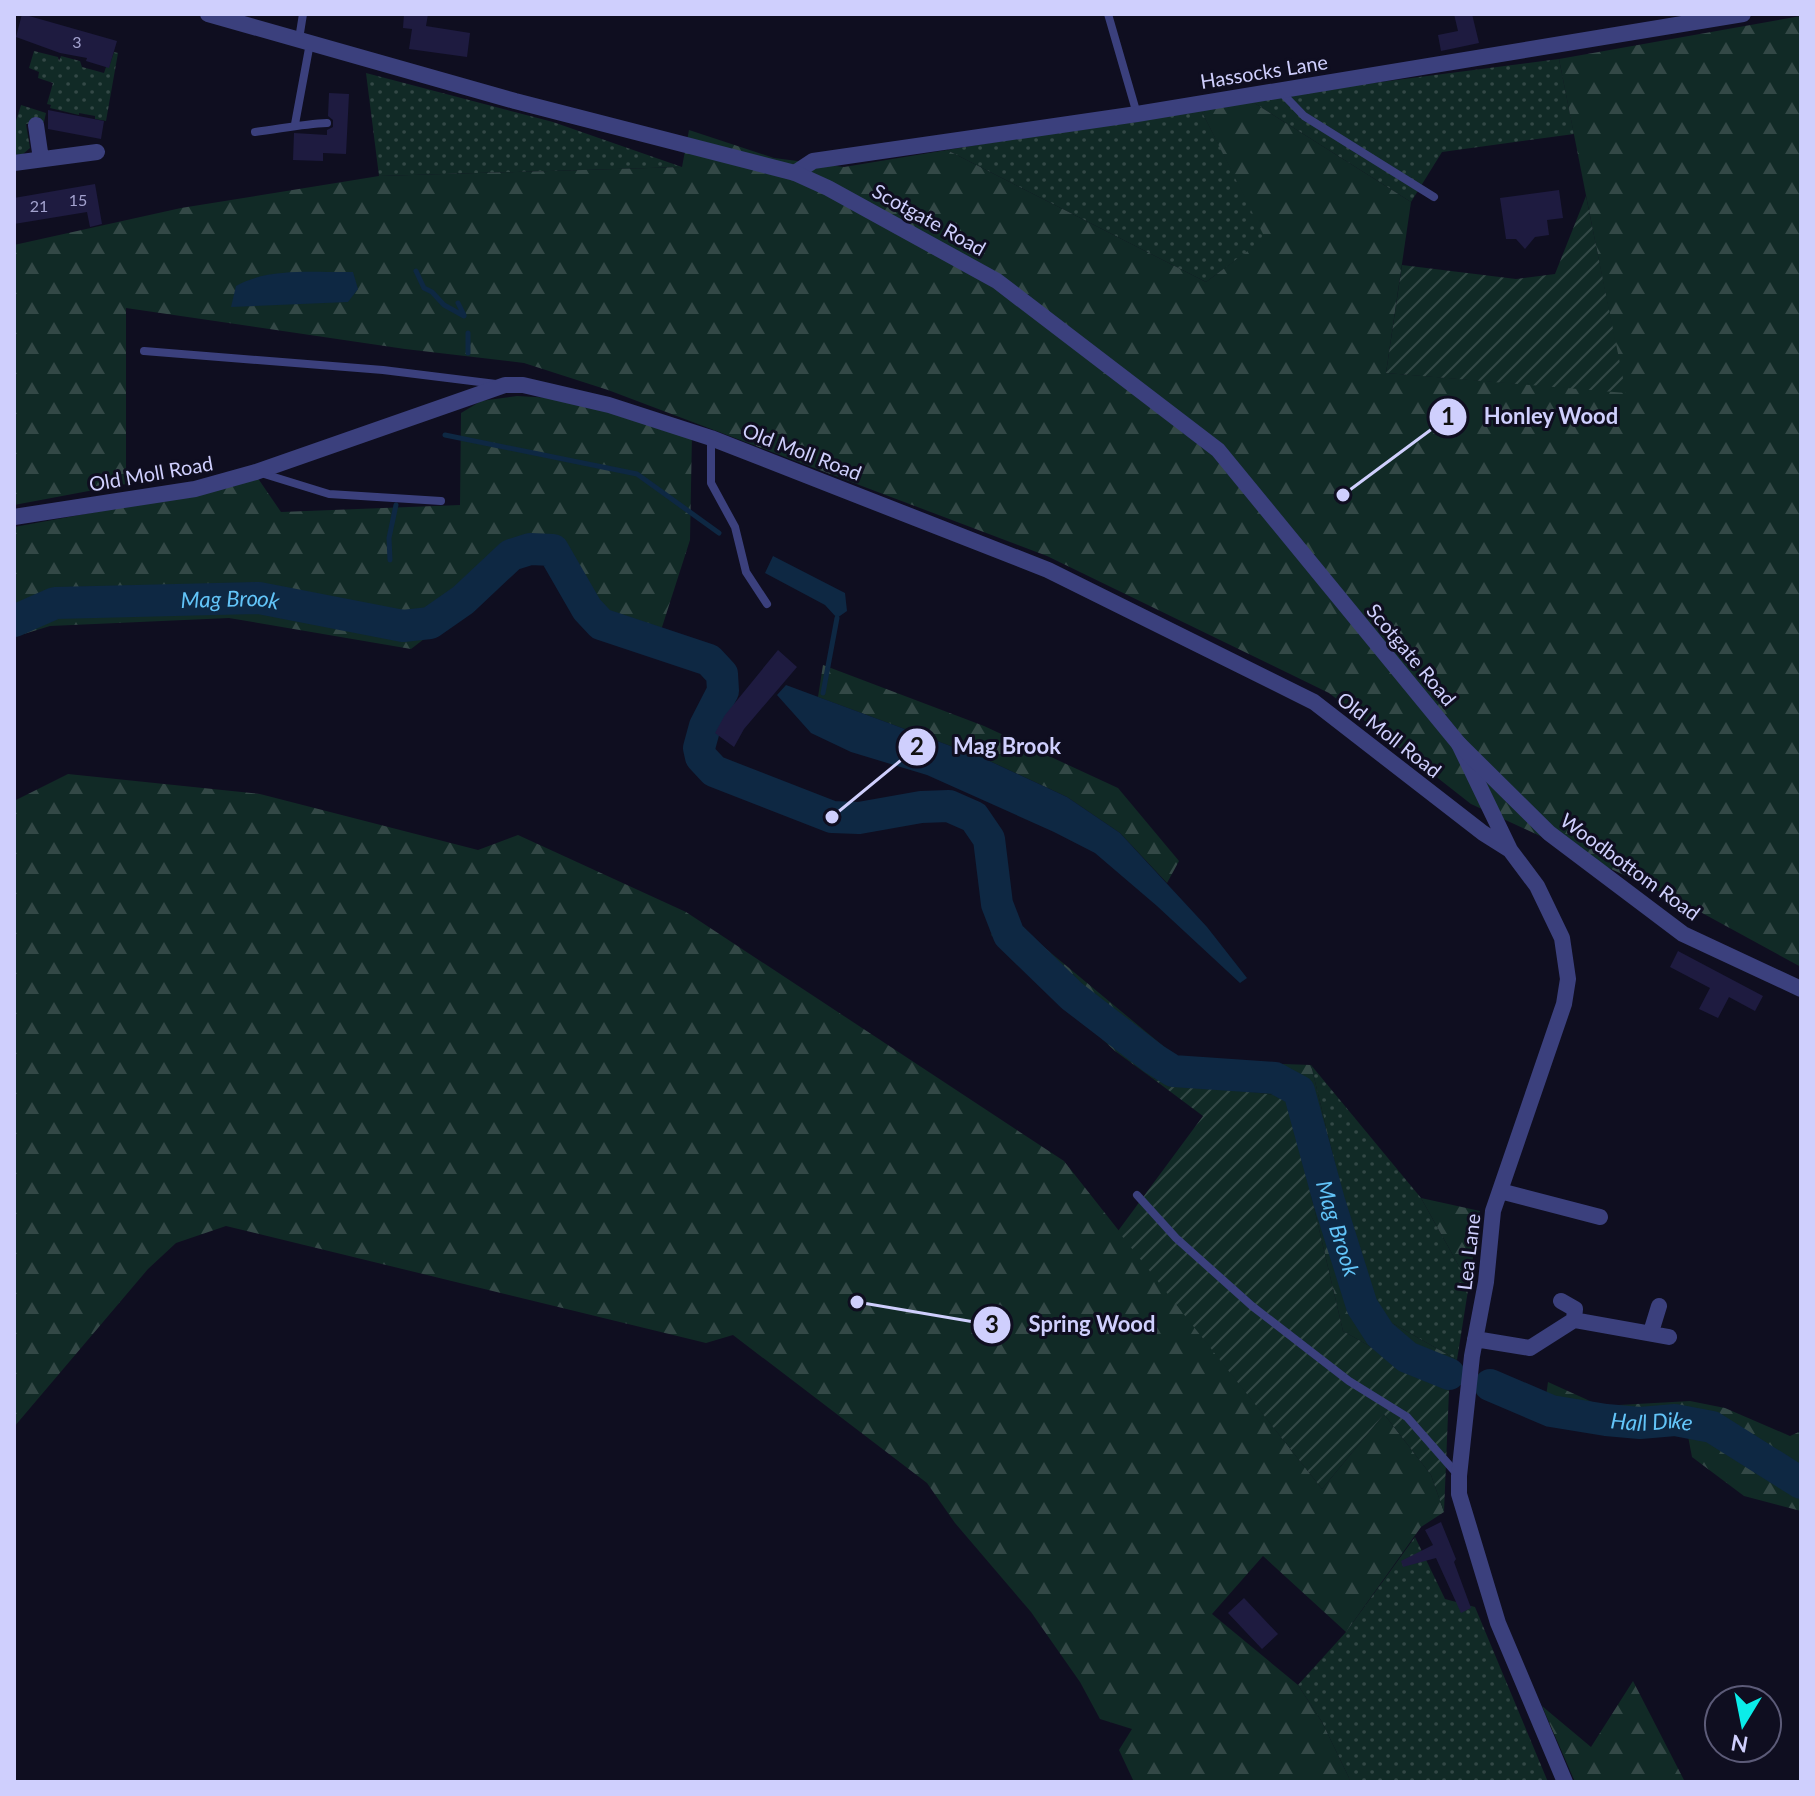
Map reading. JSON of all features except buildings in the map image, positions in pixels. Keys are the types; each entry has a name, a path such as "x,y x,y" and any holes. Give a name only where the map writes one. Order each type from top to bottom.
{"street":[{"name":"Scotgate Road","path":"208,14 515,101 795,173 997,281 1218,450 1459,744"},
{"name":"Hassocks Lane","path":"795,173 813,161 1137,114 1706,17 1743,14"},
{"path":"36,125 41,159"},
{"path":"14,163 97,152"},
{"name":"Old Moll Road","path":"14,517 195,489 256,472 505,385 523,385 609,405 711,438 1048,570 1314,702 1483,833 1510,850"},
{"name":"Lea Lane","path":"1459,744 1510,850 1537,886 1562,938 1568,979 1564,1004 1493,1211 1459,1476 1459,1494 1498,1623 1565,1782"},
{"name":"Woodbottom Road","path":"1459,744 1549,833 1683,934 1801,989"},
{"path":"1500,1191 1600,1217"},
{"path":"1561,1301 1575,1309 1574,1320"},
{"path":"1651,1332 1659,1306"},
{"path":"1475,1339 1530,1348 1574,1320 1669,1337"}],"lane":[{"path":"295,124 304,40 303,14"},
{"path":"1108,14 1137,114"},
{"path":"1278,89 1304,116 1434,197"},
{"path":"255,132 289,129 295,124 327,123"},
{"path":"144,351 383,370 505,385"},
{"path":"711,438 711,483 735,527 746,572 767,604"},
{"path":"256,472 329,494 441,501"},
{"path":"1137,1195 1176,1238 1252,1306 1349,1381 1407,1417 1459,1476"}],"green space":[{"path":"1801,16 1801,967 1682,902 1471,804 1329,693 1047,556 608,390 524,363 405,349 126,308 126,484 14,505 14,245 181,208 379,176 682,167 689,130 774,158 844,167 947,150 1206,282 1265,238 1200,108 1248,99 1411,202 1386,373 1625,392 1559,59"},
{"path":"34,51 58,57 59,61 61,56 80,61 82,67 104,73 114,52 118,53 106,121 50,108 51,105 47,104 53,83 38,78 39,72 29,68"},
{"path":"1559,59 1574,134 1442,152 1411,202 1248,99"},
{"path":"366,73 553,122 682,167 379,176"},
{"path":"21,105 46,113 44,122 26,124 30,148 23,154 14,155 14,127"},
{"path":"1200,108 1266,238 1206,282 947,150"},
{"path":"1586,196 1626,393 1386,373 1402,265 1516,279 1555,274"},
{"path":"517,396 569,399 692,435 690,540 654,652 600,632 583,615 546,557 534,555 411,649 229,618 50,626 14,637 14,527 211,491 257,477 281,512 460,505 461,413 481,401"},
{"path":"823,665 984,726 1118,788 1179,861 1167,883 1120,833 1067,797 983,758 818,697"},
{"path":"68,774 260,794 478,850 518,835 686,912 1064,1161 1322,1489 1384,1414 1431,1475 1444,1512 1421,1527 1346,1632 1263,1556 1212,1614 1298,1685 1322,1722 1351,1782 1134,1782 1119,1750 1132,1729 1100,1719 1080,1682 1031,1612 955,1523 927,1483 733,1335 706,1343 226,1226 176,1243 148,1269 14,1427 14,801"},
{"path":"1005,915 1180,1060 1311,1065 1371,1311 1457,1360 1449,1391 1343,1331 1288,1097 1152,1078 1115,1051 991,935"},
{"path":"1311,1065 1421,1198 1469,1284 1457,1360 1371,1311"},
{"path":"1152,1078 1288,1097 1343,1331 1449,1391 1444,1512 1431,1475 1384,1414 1322,1489 1118,1231 1203,1116"},
{"path":"1421,1198 1480,1211 1469,1284"},
{"path":"1548,1382 1601,1406 1690,1401 1725,1408 1790,1436 1801,1431 1801,1511 1744,1496 1692,1457 1687,1431 1599,1430 1543,1418"},
{"path":"1415,1537 1445,1599 1475,1607 1548,1782 1351,1782 1322,1722 1298,1685 1346,1632"},
{"path":"1633,1681 1685,1782 1575,1782 1542,1706 1591,1747"}],"water":[{"path":"353,272 358,289 348,302 231,307 236,286 249,280 278,273"},
{"path":"773,556 845,593 847,611 837,618 825,605 765,573"},
{"path":"786,685 983,758 1067,797 1120,833 1207,927 1247,978 1240,983 1095,853 927,775 851,752 811,733 777,695"}],"waterway":[{"path":"416,271 424,288 444,305 464,316"},
{"path":"458,303 464,315"},
{"path":"468,333 468,353"},
{"path":"445,435 637,474 719,533"},
{"path":"390,560 389,538 396,505"},
{"name":"Mag Brook","path":"14,621 55,603 259,598 403,626 430,623 463,600 511,555 530,549 553,550 587,609 601,624 709,660 722,674 723,691 705,726 699,748 701,757 714,771 832,817 859,818 921,807 949,806 974,817 989,839 997,904 1009,935 1072,996 1173,1071 1275,1078 1299,1091 1362,1306 1380,1334 1407,1357 1449,1374"},
{"path":"823,693 837,618"},
{"name":"Hall Dike","path":"1490,1385 1551,1411 1606,1420 1640,1423 1675,1420 1712,1427 1801,1483"}],"place":[{"name":"Honley Wood","path":"1343,495"},
{"name":"Mag Brook","path":"832,817"},
{"name":"Spring Wood","path":"857,1302"}]}
